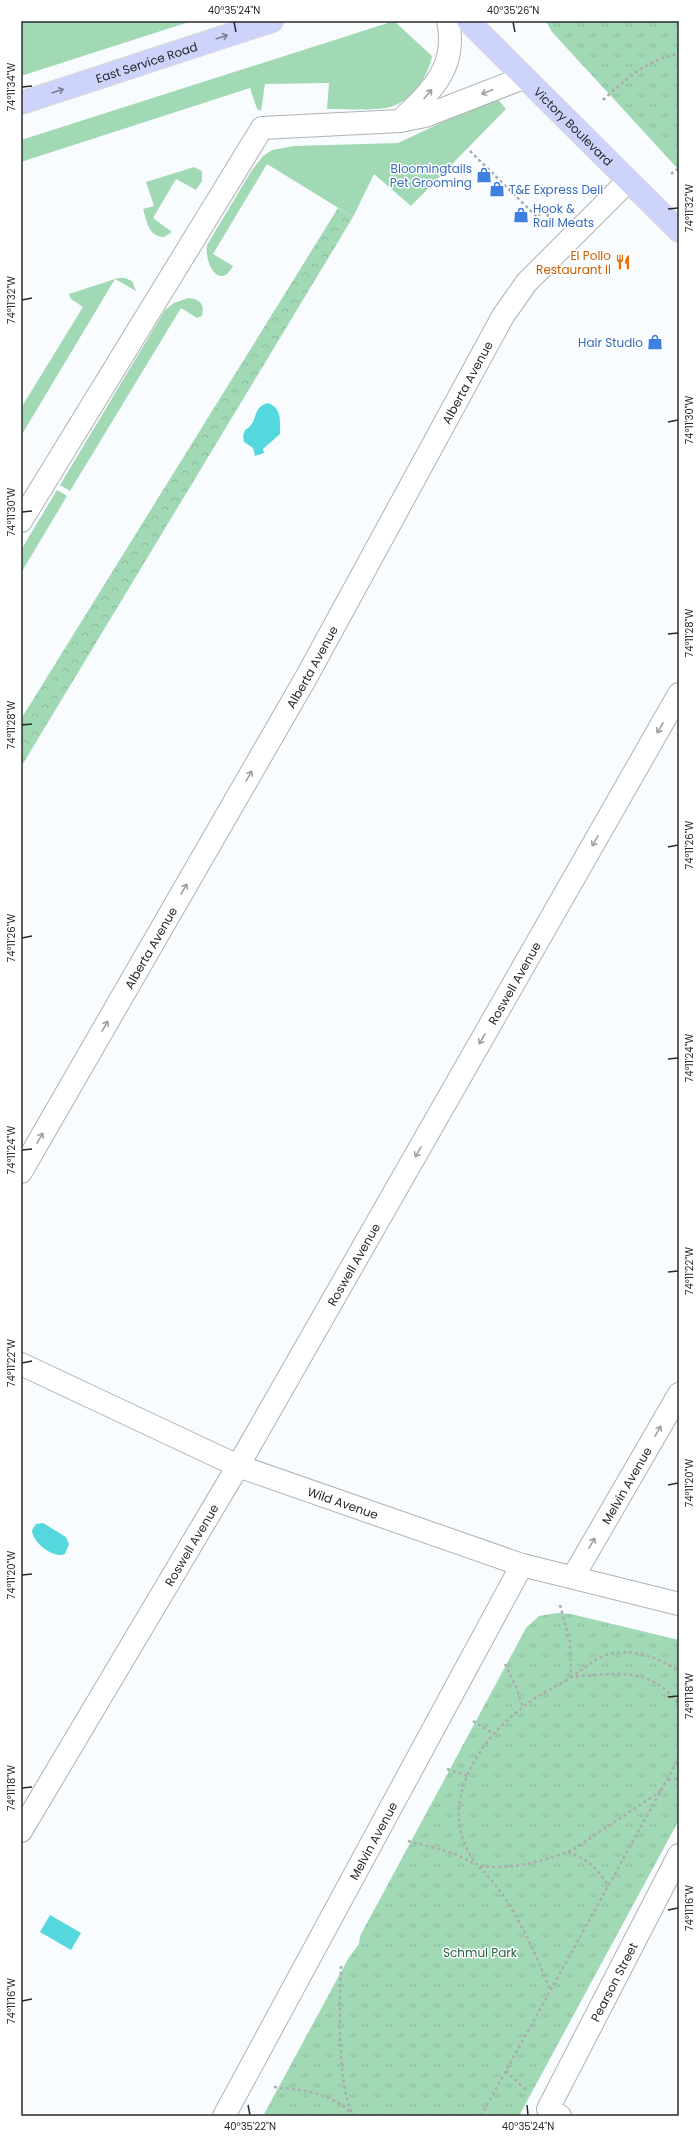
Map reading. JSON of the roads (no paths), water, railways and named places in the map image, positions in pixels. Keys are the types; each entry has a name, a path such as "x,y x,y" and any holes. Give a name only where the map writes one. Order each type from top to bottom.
{"main road":[{"name":"East Service Road","path":"21,103 272,21"},
{"name":"Victory Boulevard","path":"468,21 523,78 679,231"}],"street":[{"path":"400,121 426,96 442,76 450,55 451,34 448,21"},
{"path":"21,521 262,128 400,121 425,116 523,78"},
{"name":"Alberta Avenue","path":"21,1172 307,676 501,319 527,282 628,181"},
{"name":"Roswell Avenue","path":"21,1831 238,1466 679,694"},
{"name":"Wild Avenue","path":"21,1364 238,1466 522,1565 679,1604"},
{"name":"Melvin Avenue","path":"573,1577 679,1394"},
{"name":"Melvin Avenue","path":"224,2116 522,1565"},
{"name":"Pearson Street","path":"554,2113 679,1855"}],"water":[{"path":"268,403 273,405 278,412 280,420 280,434 263,449 264,453 255,456 253,448 244,442 243,436 245,430 250,427 259,408"},
{"path":"43,1523 66,1537 69,1544 65,1554 60,1555 49,1552 35,1540 32,1530 36,1524"},
{"path":"50,1915 81,1933 71,1950 40,1932"}],"place":[{"name":"Bloomingtails Pet Grooming","path":"484,175"},
{"name":"T&E Express Deli","path":"497,189"},
{"name":"Hook & Rail Meats","path":"521,215"},
{"name":"El Pollo Restaurant II","path":"623,262"},
{"name":"Hair Studio","path":"655,342"}],"park label":[{"name":"Schmul Park","path":"480,1952"}]}
